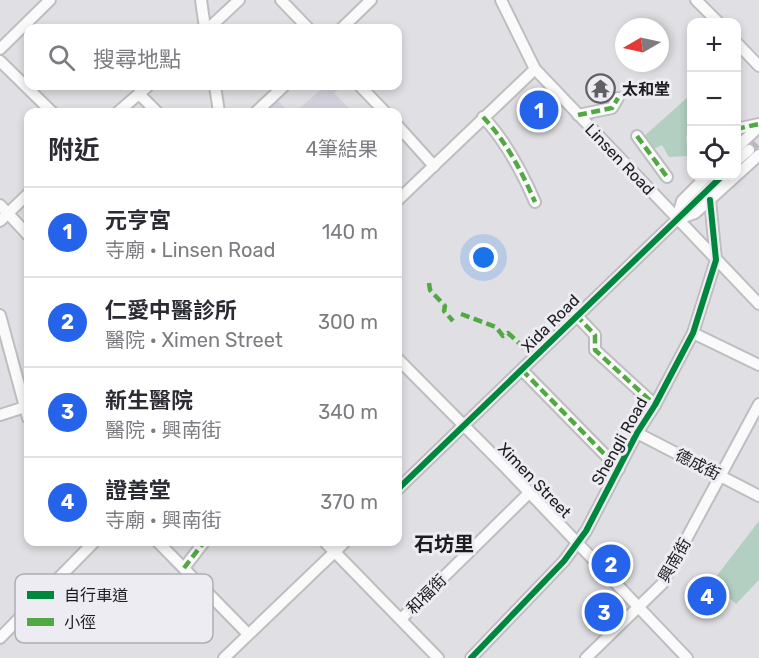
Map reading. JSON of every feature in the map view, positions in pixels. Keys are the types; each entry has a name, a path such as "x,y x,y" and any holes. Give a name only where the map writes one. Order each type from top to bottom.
{"street":[{"path":"26,24 50,0"},
{"path":"201,0 206,24"},
{"path":"212,24 239,0"},
{"path":"281,0 304,24"},
{"path":"346,24 370,0"},
{"name":"Linsen Road","path":"501,0 535,69 759,304"},
{"path":"696,0 714,18"},
{"path":"0,49 24,25"},
{"path":"741,47 759,66"},
{"path":"0,61 24,85"},
{"path":"402,197 535,69"},
{"path":"30,90 48,108"},
{"path":"123,108 144,90"},
{"path":"216,90 218,108"},
{"path":"260,108 280,90"},
{"path":"364,90 381,108"},
{"path":"139,94 153,108"},
{"path":"578,115 612,108 618,98"},
{"path":"483,117 498,133 535,202"},
{"path":"741,128 759,126"},
{"path":"741,143 759,126"},
{"path":"402,130 434,166"},
{"path":"637,136 667,177"},
{"path":"677,219 695,213 710,200 754,152"},
{"path":"677,219 682,201 703,180"},
{"name":"Xida Road","path":"402,485 718,180"},
{"path":"24,197 3,213 24,232"},
{"name":"Shengli Road","path":"471,658 564,561 586,531 693,333 716,260 710,200"},
{"path":"0,315 24,396"},
{"path":"576,315 595,335 595,350 655,405"},
{"path":"693,333 759,365"},
{"name":"Ximen Street","path":"402,363 687,658"},
{"path":"522,370 619,469"},
{"name":"興南街","path":"586,658 662,584 759,404"},
{"path":"0,415 24,407"},
{"name":"德成街","path":"637,433 759,496"},
{"name":"和福街","path":"400,619 529,493"},
{"path":"63,574 90,546"},
{"path":"162,546 190,574"},
{"path":"184,568 201,546"},
{"path":"329,546 438,658"},
{"path":"224,658 341,546"},
{"path":"213,597 249,634"},
{"path":"0,638 15,623"}],"shaded area":[{"path":"320,90 338,90 334,93 349,108 300,108"},
{"path":"277,100 285,108 268,108"},
{"path":"611,589 627,607 597,635 581,617"}],"green space":[{"path":"687,98 687,156 669,157 662,145 651,150 641,139"},
{"path":"759,521 759,580 736,604 712,582"}],"tunnel":[{"path":"749,150 759,140"}],"marked path":[{"path":"578,115 612,108 618,98"},
{"path":"483,117 513,157 535,202"},
{"path":"741,128 759,124"},
{"path":"637,136 667,177"},
{"path":"429,283 430,290 445,306 444,311 453,321"},
{"path":"461,314 496,327 503,336 508,333 534,357"},
{"path":"576,315 595,335 595,350 655,405"},
{"path":"522,370 619,469"},
{"path":"184,568 201,546"}],"cycle path":[{"path":"402,485 718,180"},
{"path":"471,658 564,561 586,531 693,333 716,260 710,200"}],"place":[{"name":"太和堂","path":"601,89"},
{"name":"元亨宮","path":"539,110"},
{"name":"仁愛中醫診所","path":"611,564"},
{"name":"證善堂","path":"707,596"},
{"name":"新生醫院","path":"604,612"}],"district":[{"name":"石坊里","path":"444,544"}]}
